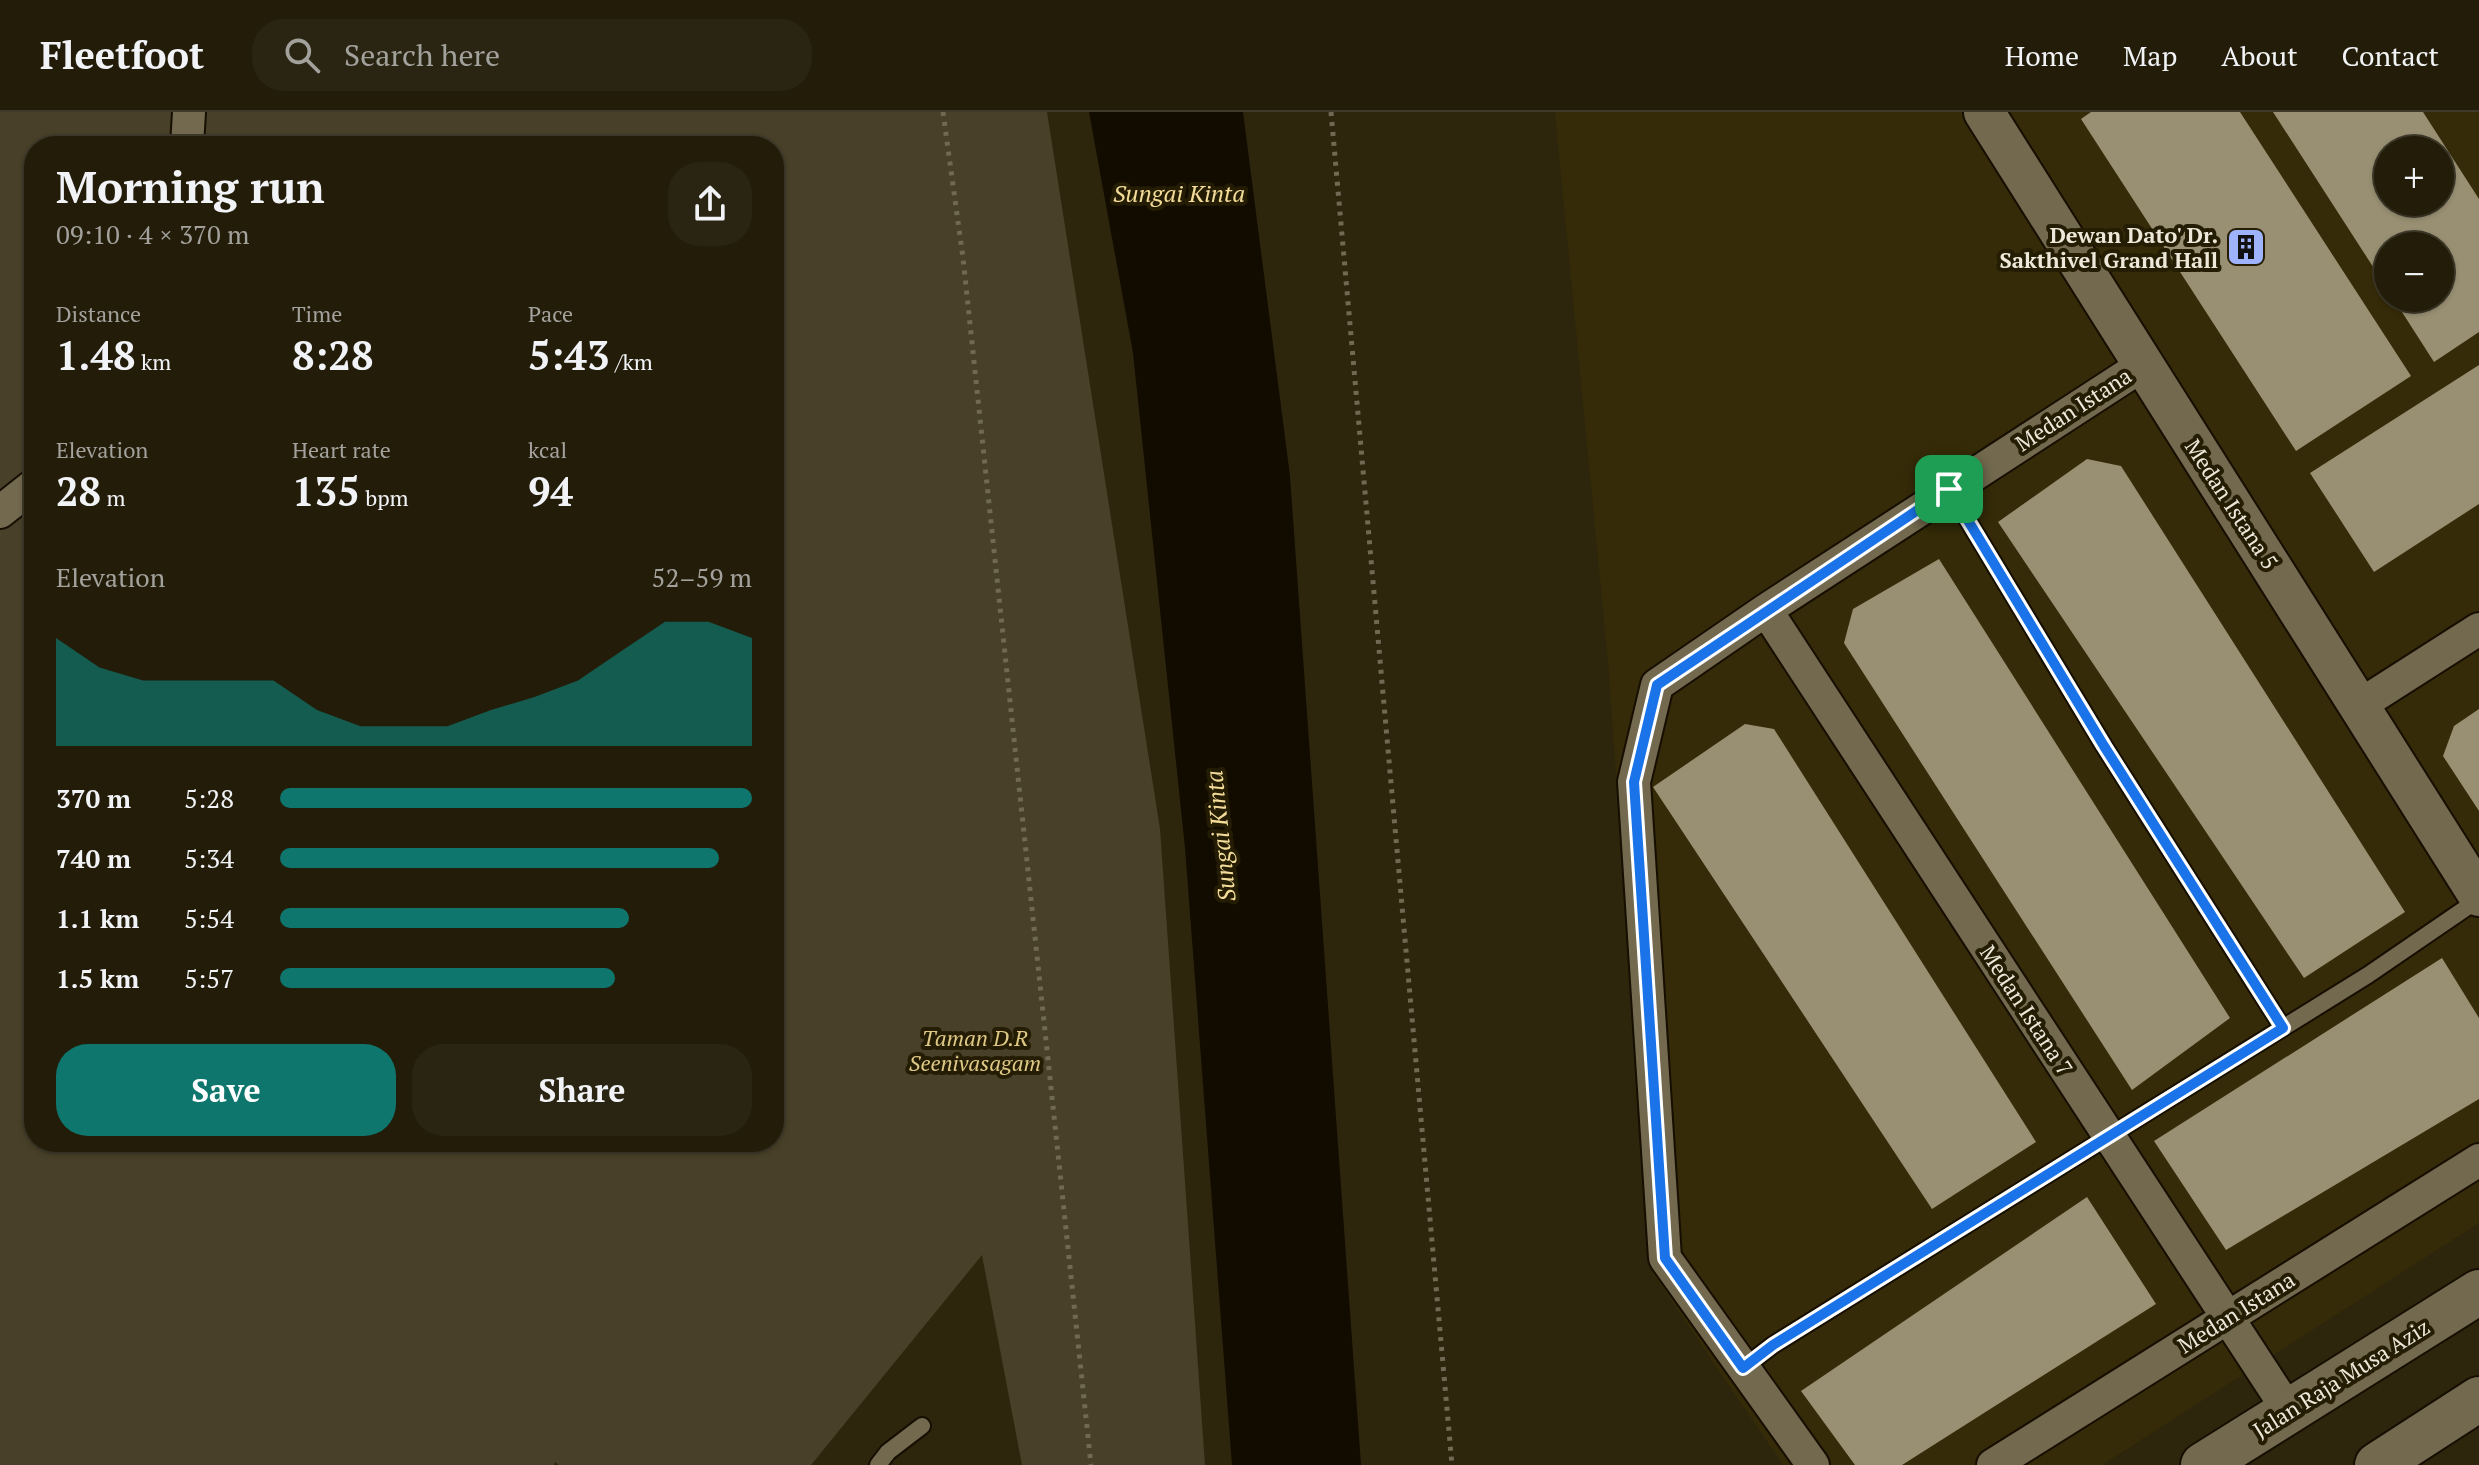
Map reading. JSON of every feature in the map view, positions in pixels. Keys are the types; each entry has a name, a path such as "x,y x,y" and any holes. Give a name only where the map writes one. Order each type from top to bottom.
{"main road":[{"name":"Jalan Raja Musa Aziz","path":"2203,1465 2479,1292"},
{"path":"2377,1465 2479,1399"}],"street":[{"path":"188,136 189,112"},
{"name":"Medan Istana 5","path":"1984,112 2479,898"},
{"name":"Medan Istana","path":"1813,1465 1665,1258 1634,782 1657,685 1949,489 2143,365"},
{"path":"0,512 24,493"},
{"name":"Medan Istana 7","path":"1766,610 2288,1410"},
{"path":"2360,705 2479,629"},
{"name":"Medan Istana","path":"1993,1465 2479,1160"}],"lane":[{"path":"1949,489 2104,746 2283,1028"},
{"path":"1743,1368 1773,1345 2368,975 2479,898"},
{"path":"878,1465 888,1452 922,1426"}],"path":[{"path":"943,112 963,258 1091,1465"},
{"path":"1331,112 1452,1465"}],"shaded area":[{"path":"1555,112 2479,112 2479,1223 2102,1465 1783,1465 1652,1272 1608,661"}],"green space":[{"name":"Taman D.R Seenivasagam","path":"0,112 1047,112 1160,829 1205,1465 1022,1465 982,1255 811,1465 559,1465 555,1462 554,1465 0,1465"}],"water":[{"name":"Sungai Kinta","path":"1089,112 1243,112 1290,476 1361,1465 1232,1465 1185,848 1133,353"}],"building":[{"name":"Dewan Dato' Dr. Sakthivel Grand Hall","path":"2091,112 2240,112 2411,376 2296,451 2081,119"},
{"path":"2273,112 2423,112 2438,136 2374,136 2374,216 2454,216 2454,160 2479,199 2479,332 2434,362 2402,312 2454,312 2454,232 2374,232 2374,268"},
{"path":"2479,365 2479,504 2374,572 2310,473"},
{"path":"2087,459 2121,466 2405,912 2304,978 1998,522"},
{"path":"1939,559 2230,1018 2132,1090 1844,643 1853,609"},
{"path":"2479,709 2479,811 2443,756 2454,726"},
{"path":"1745,724 1774,729 2036,1142 1932,1209 1653,787"},
{"path":"2442,958 2479,1018 2479,1099 2226,1250 2154,1141"},
{"path":"2087,1197 2156,1304 1902,1465 1855,1465 1801,1391"}],"place":[{"name":"Dewan Dato' Dr. Sakthivel Grand Hall","path":"2246,247"}],"route":[{"path":"1949,489 2104,746 2283,1028 1773,1345 1743,1368 1665,1258 1634,782 1657,685 1949,489"}]}
